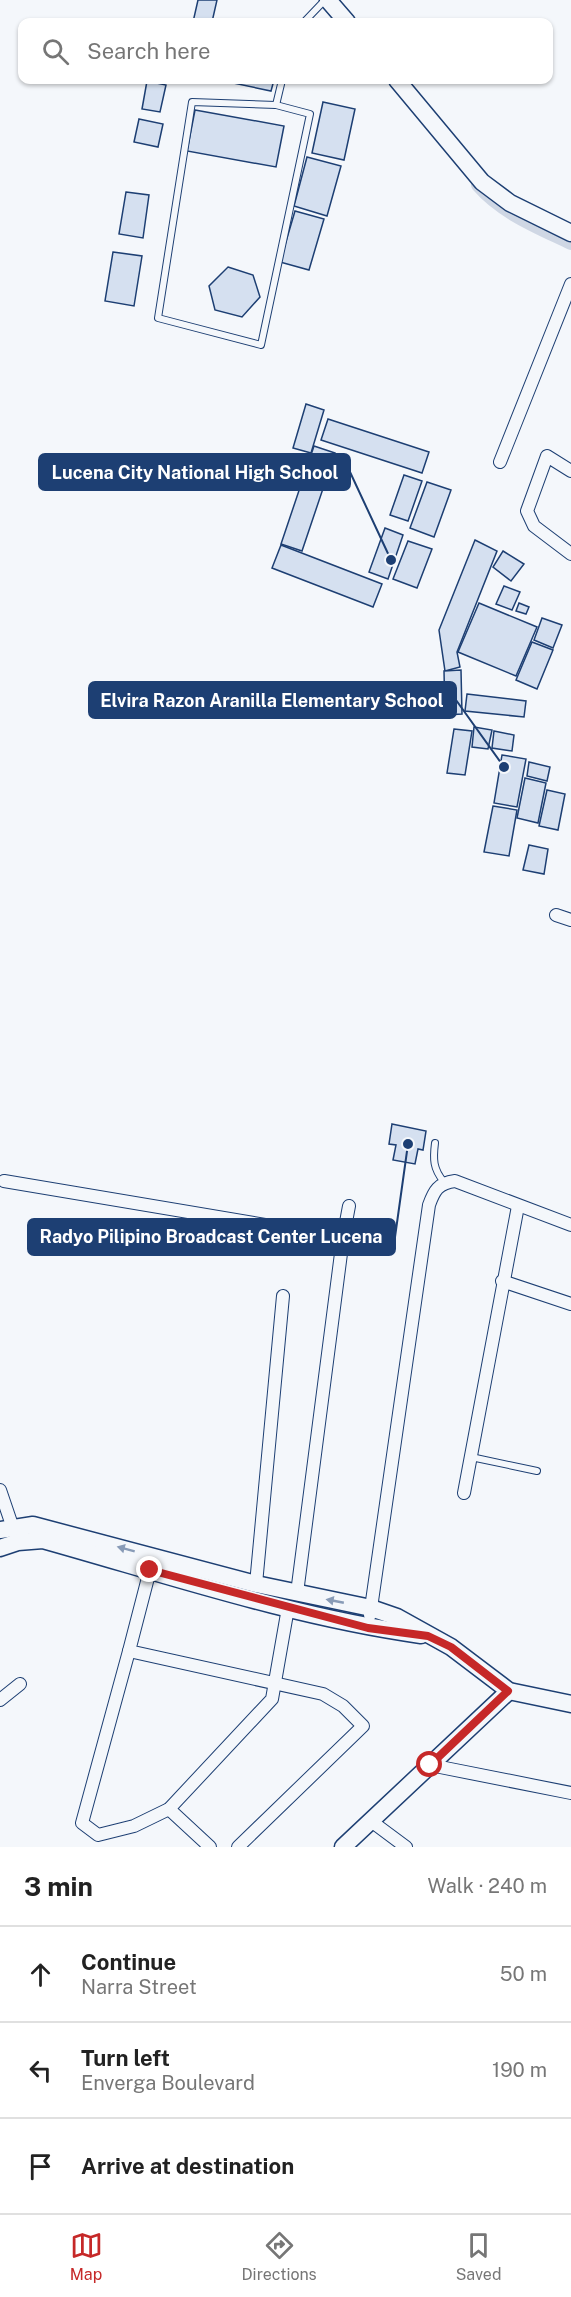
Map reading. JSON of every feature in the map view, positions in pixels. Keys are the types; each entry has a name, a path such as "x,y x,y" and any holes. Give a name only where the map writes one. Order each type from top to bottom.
{"street":[{"path":"327,0 343,18"},
{"path":"399,84 482,182 510,203 571,233"},
{"path":"500,462 571,284"},
{"path":"571,471 547,456 527,511 534,526 571,554"},
{"path":"556,915 571,920"},
{"path":"4,1181 343,1238"},
{"path":"368,1628 429,1205 435,1190 444,1182 455,1181 571,1225"},
{"path":"297,1593 349,1206"},
{"path":"464,1493 502,1281 518,1206"},
{"path":"502,1281 571,1304"},
{"path":"256,1584 283,1296"},
{"path":"0,1490 10,1533"},
{"path":"0,1548 10,1533 33,1525 256,1584 371,1608 397,1617 451,1647 508,1691 571,1704"},
{"path":"10,1533 368,1628 428,1636"},
{"path":"150,1570 82,1823 98,1835 135,1826 169,1809 272,1699 288,1608"},
{"path":"129,1651 323,1694 343,1706 363,1726 238,1847"},
{"path":"0,1700 21,1684"},
{"path":"343,1847 508,1691"},
{"path":"430,1765 571,1793"},
{"path":"169,1809 210,1847"},
{"path":"370,1821 406,1847"}],"lane":[{"path":"308,18 327,0"},
{"path":"276,105 281,84"},
{"path":"192,102 276,105 310,114 261,345 158,318 192,102"},
{"path":"435,1143 433,1159 437,1173 444,1182"},
{"path":"471,1456 537,1471"}],"building":[{"path":"198,0 217,0 213,18 194,18"},
{"path":"146,84 166,85 160,112 142,109"},
{"path":"238,84 273,84 271,91"},
{"path":"323,102 355,109 344,160 312,153"},
{"path":"195,110 284,126 276,167 187,151"},
{"path":"139,119 163,124 158,147 134,142"},
{"path":"307,157 341,166 327,216 294,206"},
{"path":"126,192 149,195 143,238 119,234"},
{"path":"295,211 324,219 309,270 280,262"},
{"path":"113,252 142,256 134,306 105,301"},
{"path":"228,267 253,275 260,297 242,317 215,310 209,286"},
{"path":"306,404 324,410 311,453 293,448"},
{"path":"328,419 429,452 422,473 321,440"},
{"path":"314,446 335,453 302,551 281,544"},
{"path":"404,475 422,481 408,521 390,515"},
{"path":"427,482 451,490 434,537 410,528"},
{"path":"385,528 403,535 388,579 369,572"},
{"path":"475,540 497,551 457,652 460,667 445,671 439,630"},
{"path":"408,541 432,549 417,588 393,579"},
{"path":"281,545 382,584 373,607 272,568"},
{"path":"503,551 524,564 511,581 493,567"},
{"path":"504,586 520,592 512,610 496,604"},
{"path":"479,603 537,627 516,676 458,652"},
{"path":"519,603 529,607 526,614 516,611"},
{"path":"542,618 562,625 553,648 534,640"},
{"path":"532,642 553,650 537,689 516,680"},
{"path":"461,670 462,714 445,715 444,671"},
{"path":"467,694 526,701 524,717 465,711"},
{"path":"474,727 492,730 488,749 472,747"},
{"path":"454,729 472,731 465,775 447,773"},
{"path":"494,731 514,735 512,751 492,748"},
{"path":"502,755 526,759 517,807 494,803"},
{"path":"529,762 550,767 547,781 527,776"},
{"path":"525,778 546,783 538,823 517,818"},
{"path":"547,790 565,794 558,830 539,826"},
{"path":"493,806 517,810 509,856 484,852"},
{"path":"529,845 548,849 544,874 523,870"},
{"path":"392,1124 426,1131 423,1150 418,1149 415,1164 393,1160 396,1145 389,1144"}],"waterway":[{"path":"478,185 509,211 571,243"}],"place":[{"name":"Lucena City National High School","path":"391,560"},
{"name":"Elvira Razon Aranilla Elementary School","path":"504,767"},
{"name":"Radyo Pilipino Broadcast Center Lucena","path":"408,1144"}],"route":[{"path":"150,1570 368,1628 428,1636 451,1647 508,1691 430,1765"}]}
